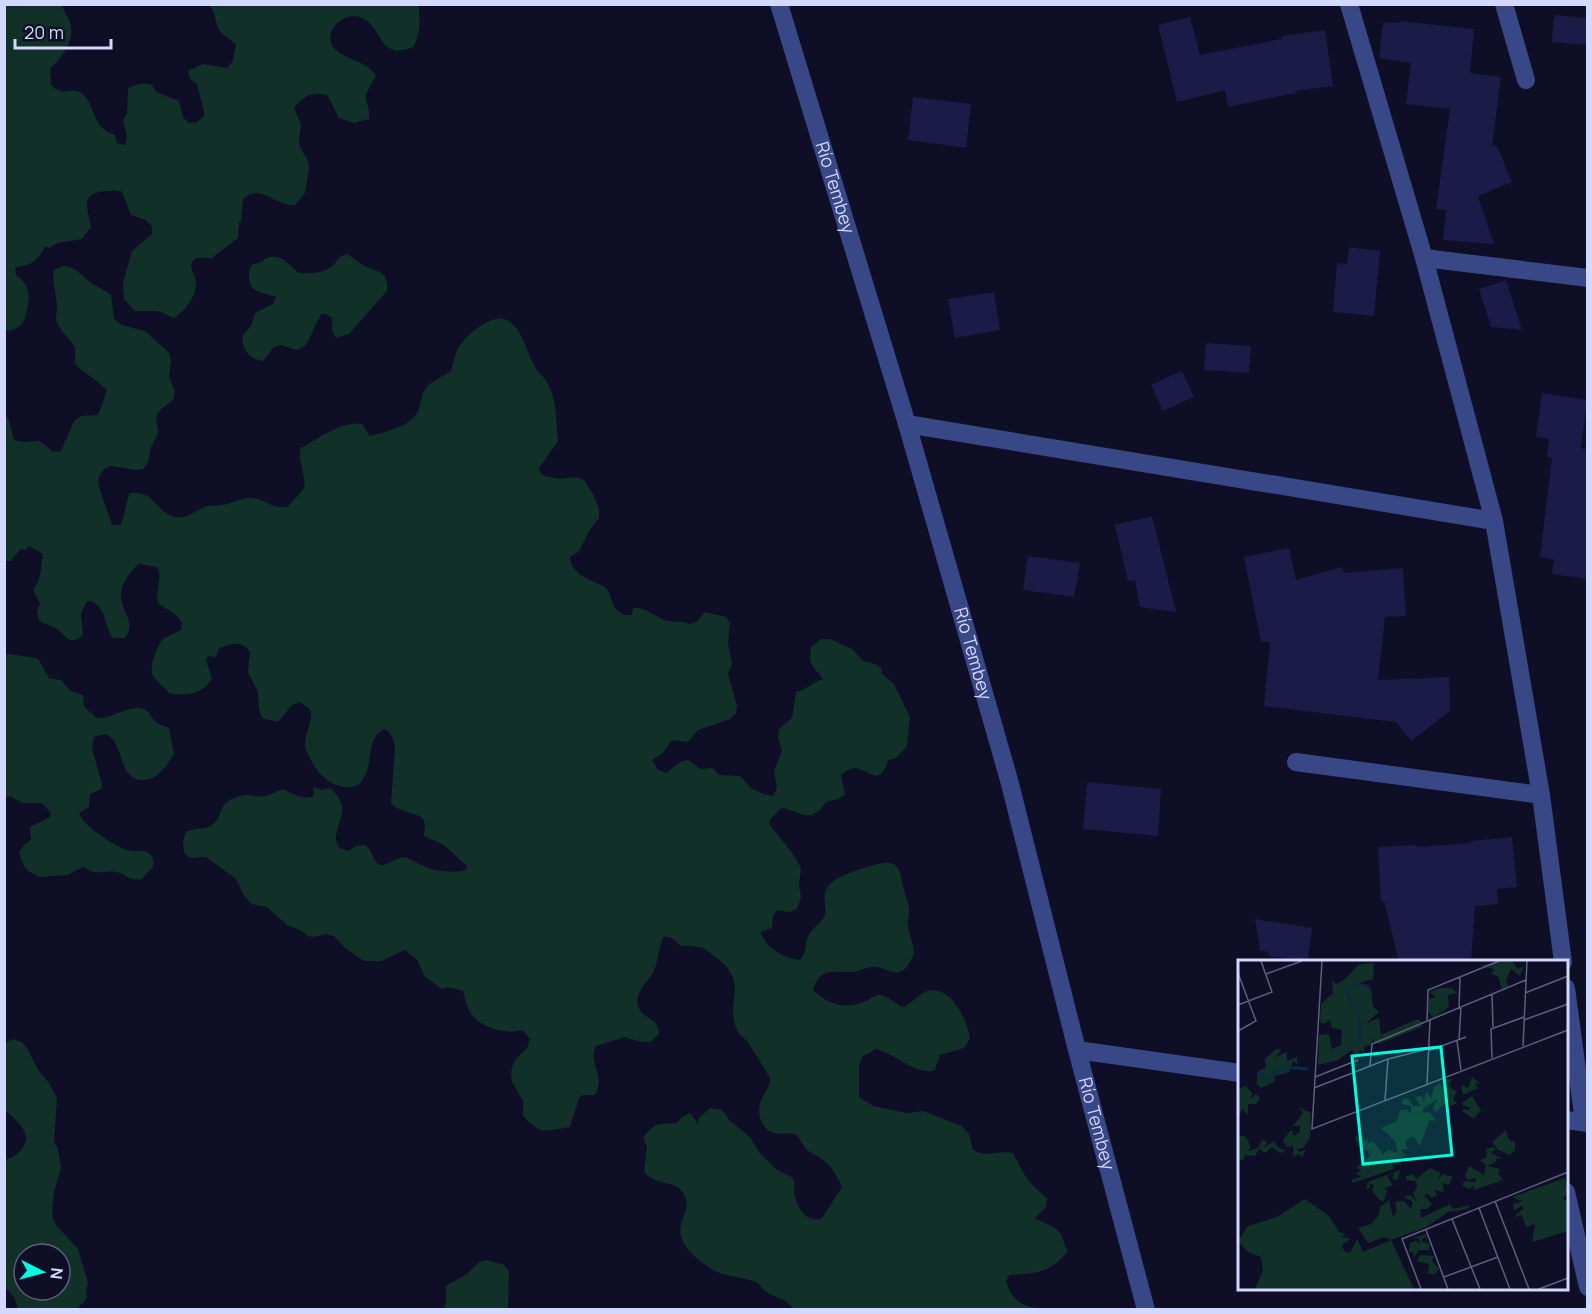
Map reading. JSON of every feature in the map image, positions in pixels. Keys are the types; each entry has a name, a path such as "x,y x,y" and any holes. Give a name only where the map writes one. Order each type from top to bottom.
{"street":[{"name":"Río Tembey","path":"779,4 908,424 1009,780 1146,1310"},
{"path":"1349,4 1424,258 1494,521 1541,795 1563,960"},
{"path":"1504,4 1526,80"},
{"path":"1424,258 1587,278"},
{"path":"908,424 1494,521"},
{"path":"1296,762 1541,795"},
{"path":"1568,1009 1579,1122"},
{"path":"1077,1050 1238,1073"},
{"path":"1568,1201 1587,1287"}],"green space":[{"path":"5,4 62,5 70,24 71,33 65,50 50,69 51,85 60,91 77,91 86,97 101,126 115,135 117,143 125,145 127,137 123,120 127,114 128,88 134,85 152,85 156,92 179,101 183,118 189,123 197,122 204,116 197,84 190,79 188,71 203,64 227,68 233,61 236,44 219,30 209,5 419,5 419,26 413,47 395,50 389,48 372,26 362,18 352,16 338,22 330,37 334,48 366,66 376,75 365,96 369,119 354,123 339,118 328,96 323,94 309,95 297,104 294,108 301,124 300,147 308,161 309,169 305,193 295,205 256,193 243,199 238,238 212,258 196,258 191,263 196,281 195,292 186,307 174,318 158,311 135,311 124,299 123,283 132,251 152,234 152,226 146,220 131,215 122,192 107,191 98,192 89,197 87,207 91,227 82,239 58,243 49,248 46,246 34,261 25,266 15,267 16,275 28,291 28,305 25,319 20,325 5,331"},
{"path":"347,254 384,275 387,284 387,291 349,334 336,338 332,331 332,318 321,314 305,346 297,350 281,345 274,347 263,361 250,355 243,344 243,335 251,326 255,313 273,304 276,297 252,288 249,275 253,264 275,257 283,260 299,273 322,272"},
{"path":"63,266 76,270 111,295 114,319 122,325 145,331 169,353 171,361 169,377 175,392 173,400 160,410 156,417 158,433 151,447 148,462 143,469 136,470 111,466 104,469 99,476 98,484 112,525 120,525 130,493 146,495 165,512 177,517 189,515 207,506 248,498 258,499 276,507 287,507 305,485 300,449 330,431 347,425 362,424 370,436 405,424 416,415 427,387 451,371 457,352 466,338 486,322 501,318 517,329 535,367 548,383 554,399 558,441 539,468 542,475 559,479 576,477 584,480 599,509 599,518 589,531 579,551 570,557 574,568 578,573 605,587 615,608 624,615 632,615 633,608 638,608 665,620 689,624 697,622 705,612 726,617 730,623 728,643 732,663 728,674 737,706 736,713 730,719 698,730 688,742 672,740 663,753 652,760 658,770 666,773 680,762 688,760 701,769 713,768 719,775 740,776 751,788 773,796 777,788 774,771 782,750 778,737 779,729 792,718 796,692 823,679 810,660 811,647 821,639 830,639 852,649 863,661 875,664 882,669 881,673 894,684 910,717 907,746 896,758 888,760 879,775 855,768 847,770 841,775 845,795 826,802 819,811 812,815 804,815 784,808 780,809 769,821 801,868 799,885 801,897 797,909 789,912 777,910 773,916 772,928 760,932 776,952 800,960 810,933 824,917 825,893 829,885 849,873 886,862 898,868 908,904 909,932 914,950 908,965 901,972 873,967 854,972 829,972 820,977 813,990 825,999 838,1004 858,1004 879,995 904,1007 924,992 936,991 943,993 956,1005 970,1038 964,1048 940,1055 935,1070 928,1071 921,1070 876,1049 862,1057 859,1065 859,1097 873,1106 906,1113 923,1111 962,1126 969,1134 973,1150 978,1152 1013,1153 1024,1174 1047,1198 1046,1207 1035,1218 1060,1233 1068,1251 1055,1264 1042,1271 1009,1275 1006,1281 1015,1299 1022,1303 1038,1308 1067,1309 794,1309 756,1282 717,1272 695,1257 685,1245 680,1231 687,1205 683,1193 679,1188 655,1180 644,1172 647,1146 643,1138 654,1126 677,1123 690,1113 699,1125 698,1119 710,1108 722,1110 730,1121 750,1137 759,1152 777,1170 793,1178 797,1203 811,1218 822,1218 842,1187 830,1167 808,1151 797,1136 773,1133 764,1125 759,1110 770,1079 751,1047 737,1030 733,1011 735,985 733,977 718,959 705,950 698,947 681,946 672,938 664,936 653,973 639,993 638,999 640,1010 655,1023 659,1034 650,1042 625,1037 596,1046 594,1058 599,1083 595,1095 583,1095 579,1098 570,1127 540,1130 523,1116 523,1101 512,1082 511,1072 514,1061 527,1048 530,1039 522,1030 508,1032 485,1026 473,1016 463,991 447,987 442,989 424,976 418,961 405,950 381,961 364,961 345,948 334,936 326,934 308,936 287,925 267,907 252,904 244,896 236,879 206,857 190,858 184,853 183,840 186,832 210,826 217,821 223,807 230,800 245,795 270,795 283,789 301,797 309,797 314,796 313,787 322,790 330,788 342,805 336,834 336,841 340,848 348,851 356,846 365,845 370,849 376,862 381,865 403,857 439,871 461,871 466,870 467,866 444,845 424,836 425,824 422,818 399,809 391,803 395,748 393,738 388,731 384,729 374,740 367,771 358,785 343,787 329,781 313,765 306,749 305,741 311,718 310,709 300,702 292,705 278,722 262,718 258,692 248,672 250,652 247,648 236,644 219,648 216,657 208,656 206,660 212,678 204,688 194,693 181,695 169,693 153,676 152,665 163,639 181,630 182,622 158,603 159,571 157,567 139,564 124,583 121,597 130,628 125,638 113,638 103,613 91,601 86,602 81,614 83,635 78,639 68,639 38,619 37,611 40,603 34,588 39,580 43,554 29,546 25,550 21,549 10,561 5,561 5,413 14,440 40,441 53,452 61,451 74,421 81,416 98,415 107,391 75,364 75,347 56,320 54,270"},
{"path":"4,655 39,660 49,678 61,680 71,691 83,695 84,707 97,718 135,708 148,712 156,722 169,728 174,754 161,772 153,778 142,780 128,773 116,744 111,738 105,734 94,737 92,749 102,784 101,789 90,794 89,807 79,813 87,824 111,842 126,850 144,851 150,854 153,867 142,879 133,879 115,872 96,872 83,867 68,875 40,877 28,871 23,864 19,853 31,840 30,827 50,817 51,813 42,803 22,803 10,796 5,798"},
{"path":"13,1039 21,1042 27,1048 38,1070 49,1083 57,1098 54,1142 58,1149 61,1168 52,1209 56,1225 72,1242 12,1242 12,1295 5,1288 5,1160 19,1152 26,1138 19,1123 5,1110 5,1043"},
{"path":"72,1242 78,1249 88,1283 87,1298 77,1309 18,1309 16,1303 72,1302"},
{"path":"487,1260 504,1265 509,1271 508,1309 443,1309 446,1303 446,1286 467,1274 479,1262"}],"building":[{"path":"1554,15 1587,18 1587,45 1552,42"},
{"path":"1190,17 1200,55 1282,39 1281,36 1325,30 1333,86 1295,91 1296,93 1228,107 1225,90 1177,102 1158,25"},
{"path":"1400,21 1474,29 1470,73 1501,77 1492,146 1497,146 1512,182 1478,196 1494,244 1443,240 1446,210 1436,209 1450,109 1406,104 1411,63 1379,58 1383,22 1400,23"},
{"path":"913,97 971,104 966,148 908,140"},
{"path":"1349,247 1380,251 1374,316 1333,312 1337,263 1347,264"},
{"path":"1506,280 1522,330 1491,327 1479,289"},
{"path":"994,292 1000,330 955,338 948,299"},
{"path":"1206,343 1251,346 1249,373 1204,370"},
{"path":"1182,371 1194,397 1163,411 1151,385"},
{"path":"1542,393 1587,400 1581,448 1587,449 1587,579 1552,574 1554,559 1540,557 1552,458 1547,457 1549,439 1536,437"},
{"path":"1152,516 1176,612 1140,607 1135,580 1128,581 1115,525"},
{"path":"1289,548 1296,580 1342,567 1344,573 1403,568 1406,616 1385,617 1378,680 1449,677 1450,711 1411,741 1396,722 1264,706 1270,642 1261,642 1244,557"},
{"path":"1028,556 1080,563 1074,597 1023,590"},
{"path":"1087,782 1161,789 1158,836 1083,829"},
{"path":"1512,837 1517,887 1497,889 1498,904 1475,906 1471,960 1399,960 1384,901 1381,901 1378,847 1417,845 1417,847 1471,843 1471,841"},
{"path":"1255,919 1312,928 1308,960 1268,956 1269,952 1260,951"}]}
